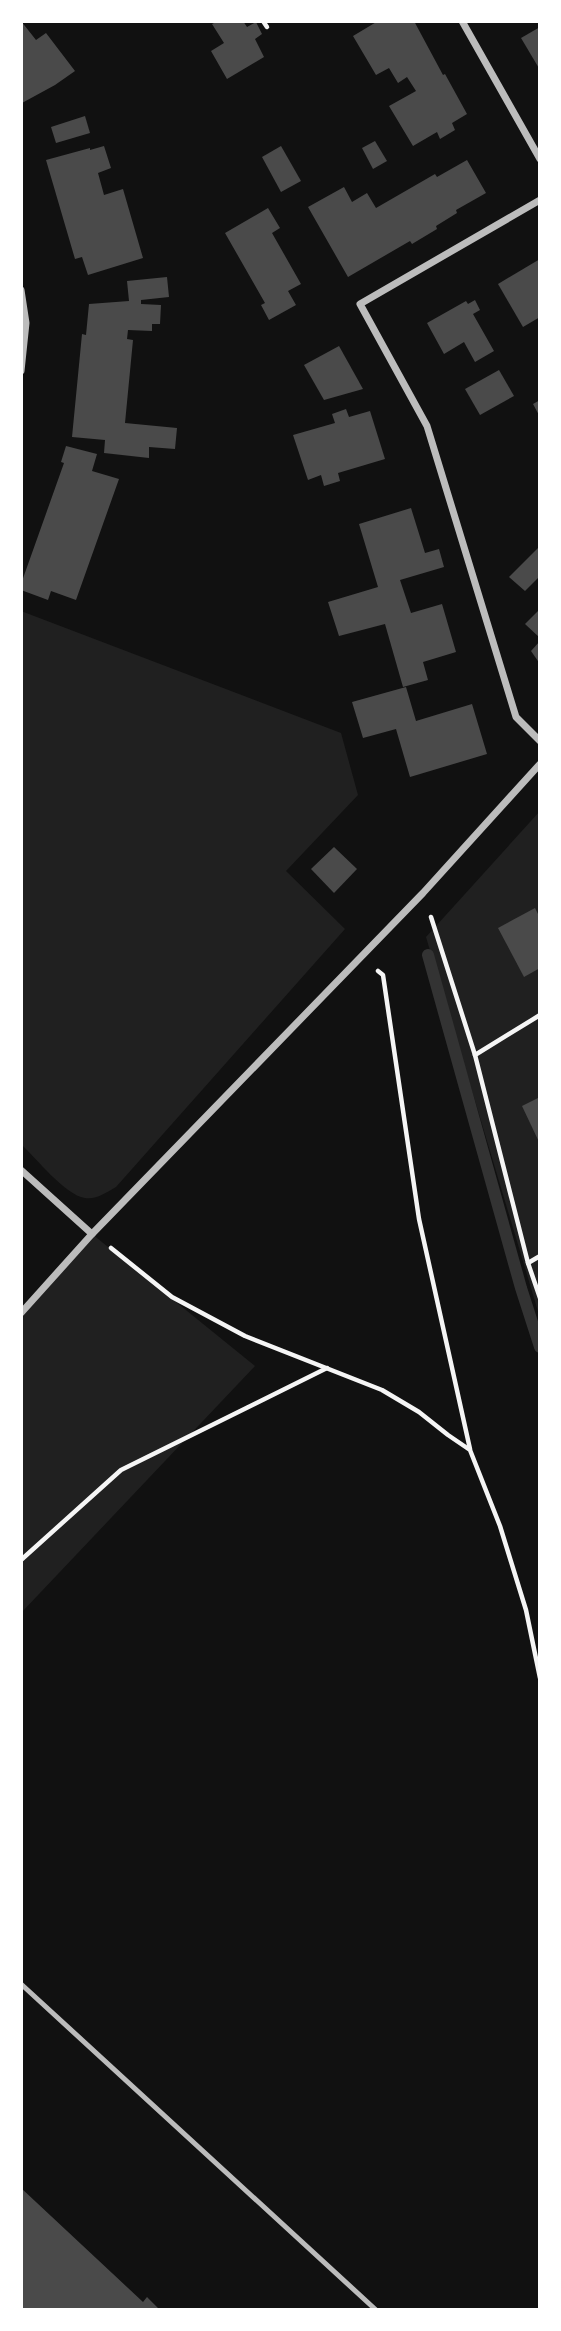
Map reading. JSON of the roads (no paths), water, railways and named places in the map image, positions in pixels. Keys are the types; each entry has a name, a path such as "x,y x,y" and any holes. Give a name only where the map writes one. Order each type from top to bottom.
{"street":[{"path":"462,21 540,159"},
{"path":"540,200 360,304 428,426 516,717 540,741"},
{"path":"21,290 26,323 21,371"},
{"path":"21,1313 92,1234 423,893 540,764"},
{"path":"21,1170 92,1234"}],"lane":[{"path":"21,1984 376,2310"}],"waterway":[{"path":"428,955 540,1347"}]}
